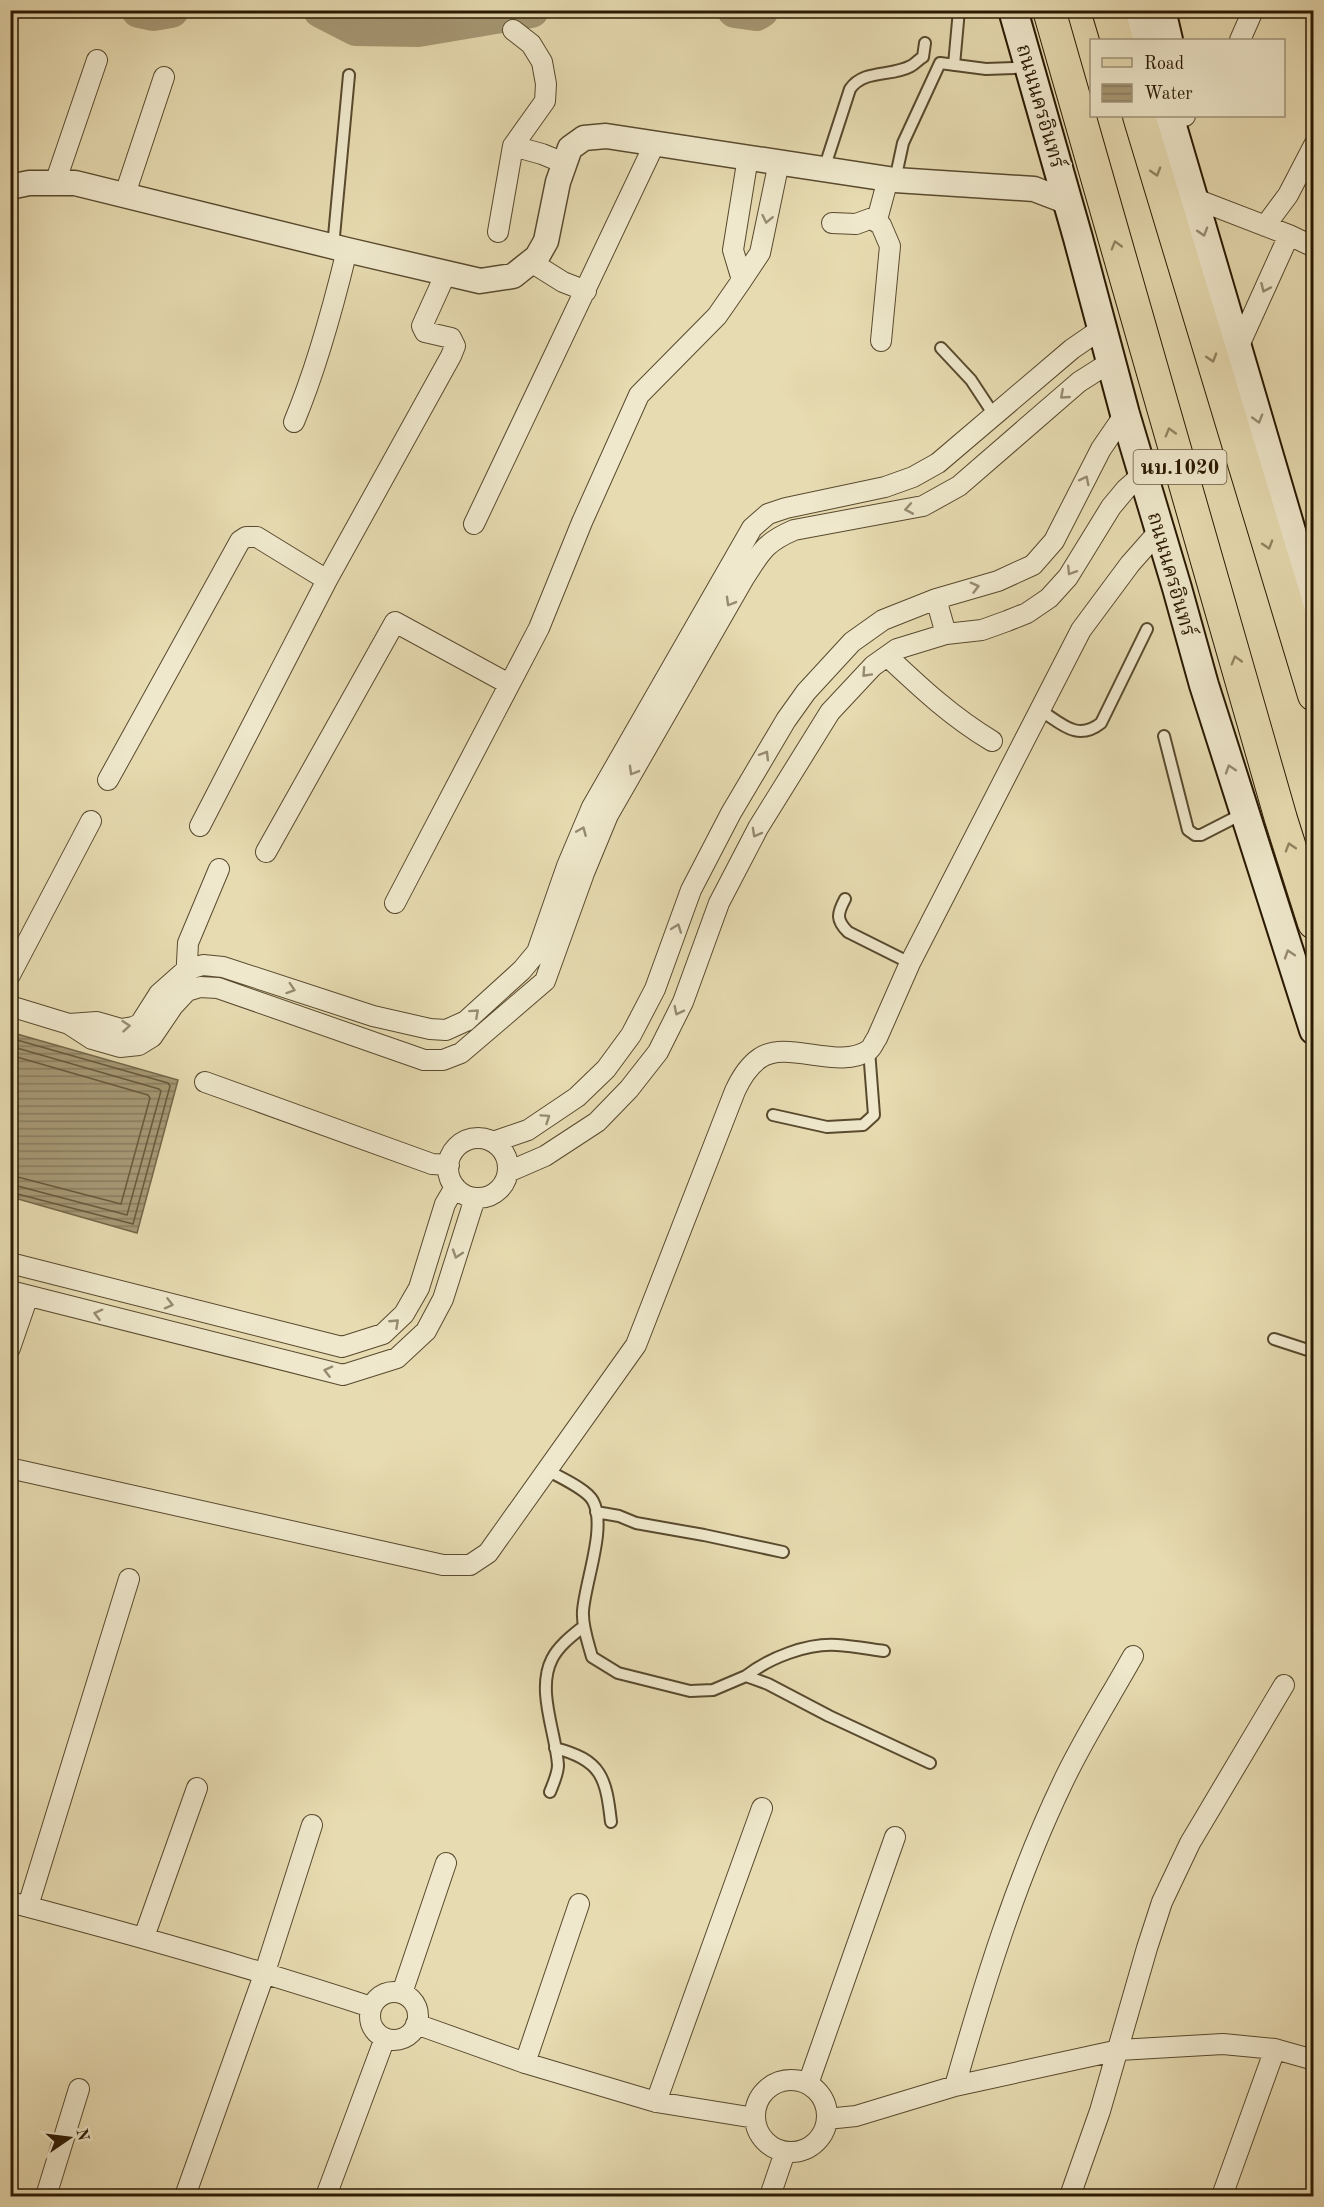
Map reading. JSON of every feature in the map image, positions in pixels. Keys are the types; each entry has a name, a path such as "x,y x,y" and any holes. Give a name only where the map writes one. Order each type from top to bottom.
{"main road":[{"path":"996,10 1036,139 1059,172"},
{"name":"ถนนนครอินทร์","path":"1013,10 1125,414 1204,685 1314,1030"},
{"name":"ถนนนครอินทร์","path":"1049,10 1278,808 1314,923"},
{"path":"1108,10 1117,39"},
{"path":"1138,10 1147,39"},
{"path":"1161,10 1168,39"},
{"name":"นบ.1020","path":"1139,117 1314,695"},
{"path":"1169,117 1311,594"},
{"path":"1184,117 1191,193"}],"street":[{"path":"1240,39 1251,15 1250,10"},
{"path":"498,232 513,146 545,101 546,84 542,62 531,44 513,30"},
{"path":"55,183 97,60"},
{"path":"125,194 164,77"},
{"path":"10,187 29,183 75,183 340,249 480,281 513,276 537,257 546,241 564,164 570,148 584,138 606,136 891,180 1034,189 1068,202"},
{"path":"474,524 655,143"},
{"path":"1265,226 1288,195 1314,145"},
{"path":"513,146 542,154 564,164"},
{"path":"742,280 733,250 748,157"},
{"path":"395,903 539,628 582,522 639,395 717,316 760,253 779,162"},
{"path":"832,223 856,224 878,216 891,180"},
{"path":"1191,193 1314,247"},
{"path":"872,219 880,225 890,246 881,341"},
{"path":"1237,350 1289,235"},
{"path":"294,422 306,394 323,338 340,249"},
{"path":"531,262 563,282 586,291"},
{"path":"200,826 327,580 455,346 451,338 425,332 422,326 446,273"},
{"path":"69,1024 97,1022 121,1029 140,1024 159,994 186,970 202,965 223,967 373,1016 430,1029 446,1030 466,1021 522,970 537,952 576,870 608,815 736,573 752,528 768,514 786,508 885,488 913,477 938,463 1072,349 1101,329"},
{"path":"736,573 774,539 794,531 923,506 959,486 1079,382 1112,361"},
{"path":"493,1142 528,1130 577,1097 606,1069 631,1035 655,989 691,890 731,813 786,720 806,692 852,642 883,620 936,599 998,581 1033,565 1054,541 1101,448 1125,414"},
{"path":"959,445 979,469"},
{"path":"508,1172 545,1156 597,1122 629,1089 658,1052 683,1002 719,903 758,828 830,712 873,666 897,649 946,634 982,630 1027,612 1048,598 1068,577 1091,538 1119,498 1143,474"},
{"path":"1066,517 1091,538"},
{"path":"10,1472 18,1470 443,1565 470,1565 488,1552 636,1345 735,1091 745,1072 761,1057 778,1051 837,1058 869,1050 877,1038 910,963 1081,630 1130,564 1160,530"},
{"path":"108,780 240,541 246,537 257,537 327,580"},
{"path":"936,599 946,634"},
{"path":"266,852 395,622 509,684"},
{"path":"887,656 941,707 964,725 992,741"},
{"path":"786,720 813,737"},
{"path":"10,975 91,820"},
{"path":"187,991 188,943 219,869"},
{"path":"10,1006 69,1024 92,1039 120,1047 139,1045 152,1037 173,1006 187,991 200,987 218,988 424,1060 443,1060 461,1053 545,981 576,870"},
{"path":"363,1038 373,1016"},
{"path":"631,1035 658,1052"},
{"path":"205,1082 432,1164 449,1165"},
{"path":"482,1138 493,1142 501,1150 507,1160 508,1172 505,1183 497,1192 487,1197 475,1198 455,1187 449,1177 449,1165 452,1154 460,1145 470,1139 482,1138"},
{"path":"10,1263 136,1297 342,1347 383,1334 404,1314 419,1288 445,1204 455,1187"},
{"path":"10,1348 19,1294 343,1375 397,1358 426,1331 443,1299 475,1198"},
{"path":"130,1323 136,1297"},
{"path":"129,1579 19,1904 265,1972 371,2007"},
{"path":"956,2086 975,2016 1040,1832 1062,1783 1133,1656"},
{"path":"1070,2196 1100,2111 1162,1902 1190,1843 1284,1685"},
{"path":"144,1937 197,1788"},
{"path":"656,2102 762,1809"},
{"path":"185,2196 265,1972 312,1825"},
{"path":"808,2084 895,1837"},
{"path":"402,1993 446,1863"},
{"path":"525,2063 579,1904"},
{"path":"393,1991 402,1993 416,2005 416,2024 404,2037 395,2040 386,2038 377,2033 372,2026 371,2007 376,1999 384,1994 393,1991"},
{"path":"416,2024 525,2063 656,2102 755,2118"},
{"path":"326,2196 386,2038"},
{"path":"827,2119 856,2116 956,2086 1119,2050 1223,2044 1275,2049 1314,2060"},
{"path":"1222,2196 1275,2049"},
{"path":"793,2080 808,2084 816,2090 823,2099 827,2119 818,2141 797,2152 785,2152 770,2146 759,2134 755,2118 757,2103 765,2090 778,2082 793,2080"},
{"path":"46,2196 79,2089"},
{"path":"770,2196 785,2152"}],"lane":[{"path":"954,65 960,10"},
{"path":"824,169 850,89 855,81 868,75 892,72 912,66 923,57 925,44"},
{"path":"923,57 940,63 986,69 1014,68"},
{"path":"891,180 903,142 940,63"},
{"path":"340,249 349,75"},
{"path":"941,348 971,380 994,415"},
{"path":"1040,710 1075,732 1092,731 1101,723 1147,629"},
{"path":"1164,736 1188,830 1195,835 1201,835 1245,812"},
{"path":"845,900 838,913 838,918 848,932 910,963"},
{"path":"772,1115 827,1127 863,1125 874,1115 869,1050"},
{"path":"1274,1339 1314,1352"},
{"path":"547,1470 587,1493 593,1501 597,1533 582,1612 584,1626 592,1657 618,1672 690,1691 702,1692 713,1690 746,1676 761,1664 798,1651 829,1645 884,1651"},
{"path":"596,1512 619,1516 636,1523 704,1534 783,1552"},
{"path":"550,1792 558,1768 551,1732 546,1674 559,1648 584,1626"},
{"path":"746,1676 768,1684 829,1716 930,1763"},
{"path":"555,1748 580,1756 594,1765 607,1791 611,1822"}],"water":[{"path":"10,1032 178,1080 137,1233 11,1197"}],"waterway":[{"path":"139,10 153,13 171,10"},
{"path":"321,10 356,28 418,29 531,10"},
{"path":"735,10 756,13 761,10"}]}
